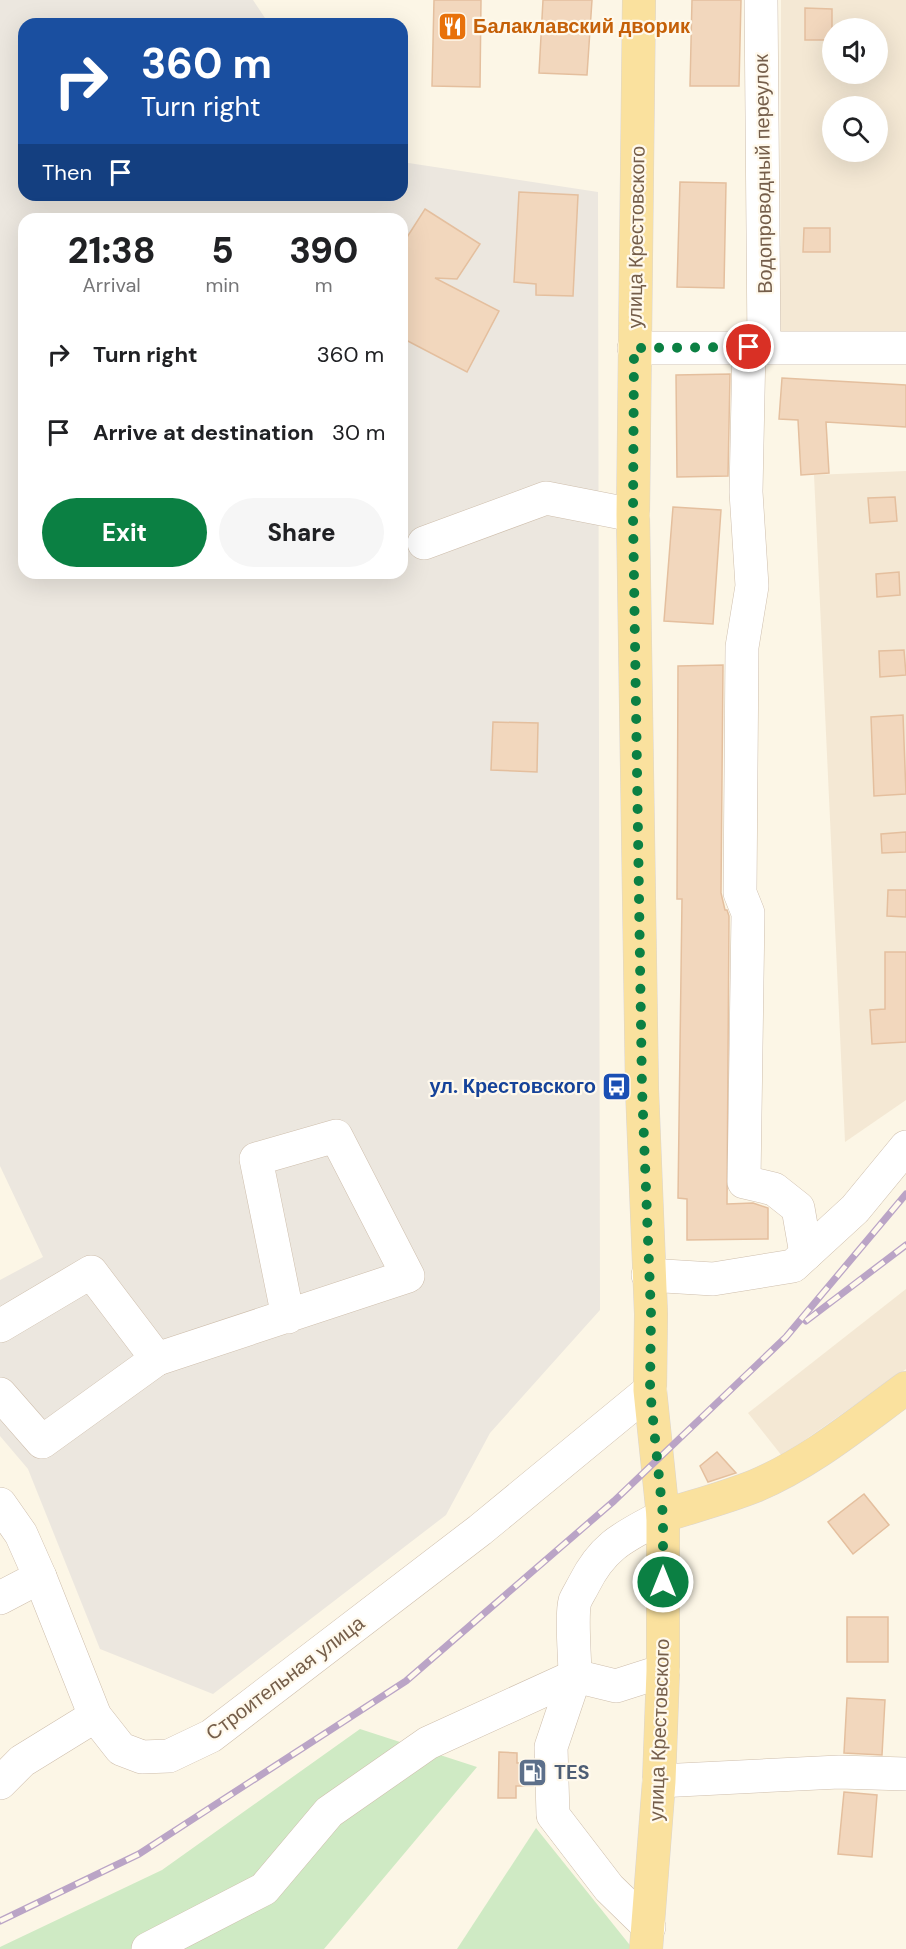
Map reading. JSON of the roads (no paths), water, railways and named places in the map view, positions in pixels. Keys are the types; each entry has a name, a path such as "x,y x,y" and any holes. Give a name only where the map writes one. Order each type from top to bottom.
{"main road":[{"name":"улица Крестовского","path":"639,0 633,515 642,1089 651,1314 650,1390 663,1516 663,1671 659,1781 647,1938"},
{"path":"663,1516 747,1488 783,1471 812,1455 906,1388"}],"street":[{"name":"Водопроводный переулок","path":"761,0 757,348 746,492 752,586 742,647 740,893 748,913 744,1182 774,1189 798,1208 806,1254"},
{"path":"634,348 906,348"},
{"path":"424,543 546,498 633,515"},
{"path":"0,1394 42,1442 157,1359 288,1317 408,1276 336,1136 256,1159 288,1317"},
{"path":"648,1275 713,1279 794,1266 855,1209 906,1147"},
{"path":"0,1326 91,1272 157,1359"},
{"name":"Строительная улица","path":"0,1504 21,1534 95,1716 121,1749 142,1757 169,1756 211,1736 480,1530 650,1390"},
{"path":"647,1938 553,1815 550,1747 575,1676 575,1602 592,1568 602,1554 619,1540 663,1516"},
{"path":"0,1598 40,1577"},
{"path":"148,1949 264,1889 329,1812 428,1743 575,1676 616,1686 663,1671"},
{"path":"0,1783 22,1761 95,1716"},
{"path":"659,1781 839,1772 906,1774"}],"railway":[{"path":"0,1921 139,1854 406,1681 614,1501 786,1337 906,1194"},
{"path":"806,1321 906,1245"}],"place":[{"name":"Балаклавский дворик","path":"452,26"},
{"name":"ул. Крестовского","path":"617,1086"},
{"name":"TES","path":"533,1772"}]}
